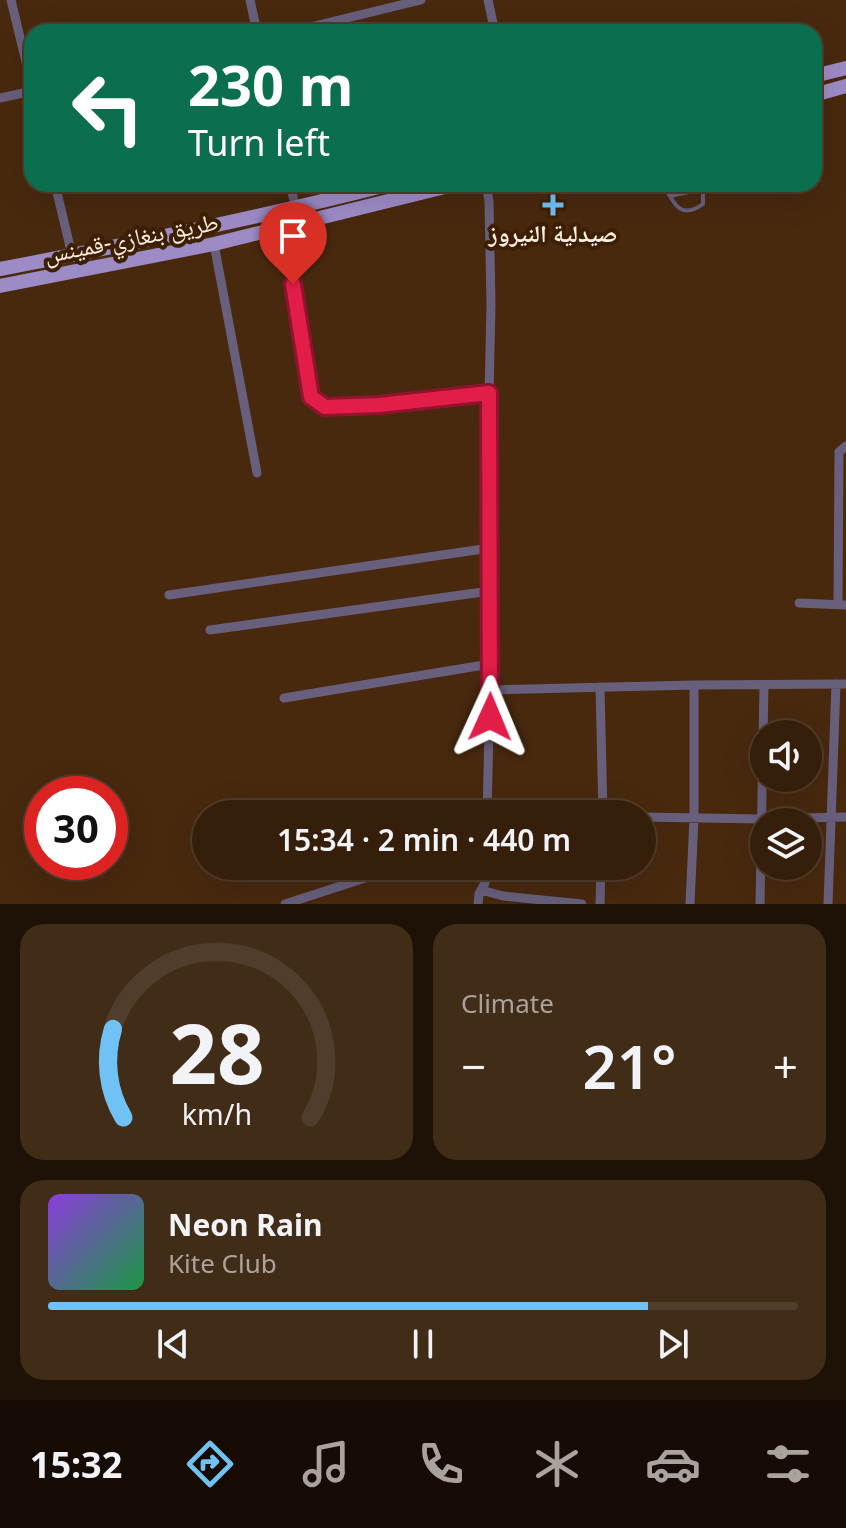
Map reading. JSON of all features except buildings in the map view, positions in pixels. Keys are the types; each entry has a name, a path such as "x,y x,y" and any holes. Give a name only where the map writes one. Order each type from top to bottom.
{"main road":[{"path":"822,74 846,68"},
{"path":"822,93 846,86"},
{"path":"0,269 296,209 361,192"},
{"name":"طريق بنغازي-قمينس","path":"0,286 214,244 426,192"}],"street":[{"path":"11,0 24,55"},
{"path":"250,0 255,24"},
{"path":"323,24 421,0"},
{"path":"488,0 493,24"},
{"path":"0,98 24,91"},
{"path":"57,192 72,255"},
{"path":"292,192 296,209"},
{"path":"487,192 491,290 487,800"},
{"path":"285,228 311,397 325,407 349,407 489,393"},
{"path":"214,244 257,473"},
{"path":"799,603 842,604 839,452 846,446"},
{"path":"169,595 490,548"},
{"path":"210,630 490,591"},
{"path":"284,698 490,664"},
{"path":"490,690 841,684 828,904"},
{"path":"690,904 694,818 694,685"},
{"path":"762,808 764,685"},
{"path":"600,687 603,800"},
{"path":"822,816 846,817"},
{"path":"656,817 750,819"},
{"path":"285,904 359,880"},
{"path":"600,904 601,880"},
{"path":"760,904 761,880"},
{"path":"478,904 486,893 582,904"}],"lane":[{"path":"667,192 679,210 699,207 703,204 703,192"},
{"path":"669,196 683,192"}],"place":[{"name":"صيدلية النيروز","path":"553,205"}],"route":[{"path":"293,284 311,397 325,407 379,405 489,393 490,717"}]}
